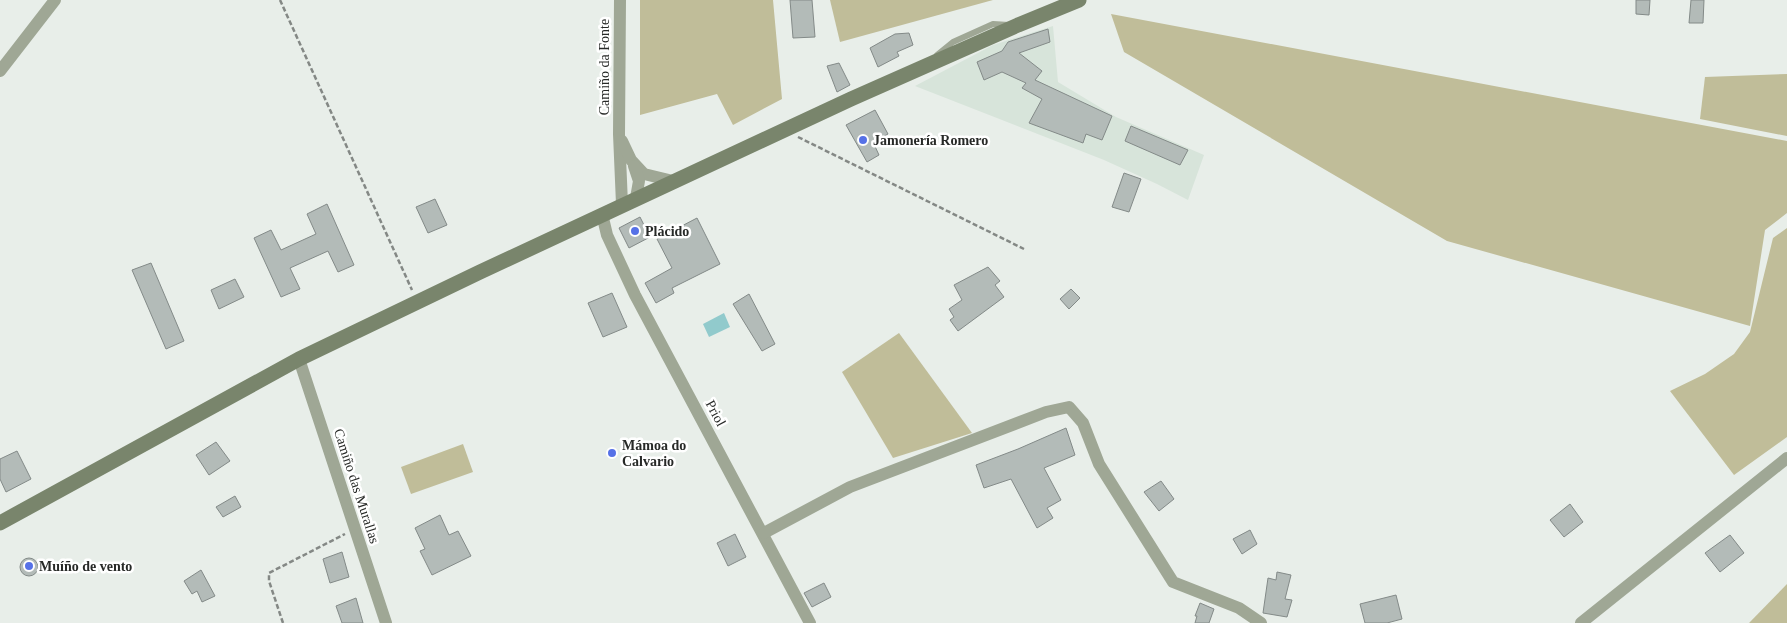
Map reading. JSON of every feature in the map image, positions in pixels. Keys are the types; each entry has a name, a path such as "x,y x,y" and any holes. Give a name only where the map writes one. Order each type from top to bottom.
{"main road":[{"path":"0,523 299,360 622,204 920,68 1079,0"}],"street":[{"path":"0,71 56,0"},
{"name":"Camiño da Fonte","path":"620,0 619,134 622,204"},
{"path":"619,134 632,160 639,181 636,198"},
{"path":"632,160 644,174 673,181"},
{"name":"Priol","path":"602,214 607,235 635,295 764,533 810,623"},
{"name":"Camiño das Murallas","path":"299,360 386,623"},
{"path":"764,533 850,487 1046,412 1069,407 1083,423 1099,464 1173,582 1239,608 1261,623"},
{"path":"1582,623 1787,458"}],"path":[{"path":"280,0 418,303"},
{"path":"784,130 1024,249"},
{"path":"283,623 268,581 269,573 355,529"}],"shaded area":[{"path":"640,0 773,0 782,99 733,125 717,94 640,115"},
{"path":"830,0 993,0 840,42"},
{"path":"1111,14 1787,141 1787,213 1765,230 1750,326 1447,241 1124,52"},
{"path":"1053,26 1058,82 1116,117 1204,155 1188,200 1104,160 915,86 993,45"},
{"path":"1787,74 1787,136 1700,119 1705,77"},
{"path":"1787,228 1787,437 1734,475 1670,391 1705,374 1734,354 1750,332 1773,238"},
{"path":"899,333 972,433 893,458 842,372"},
{"path":"463,444 473,472 411,494 401,467"},
{"path":"1787,584 1787,623 1749,623"}],"water":[{"path":"724,313 730,327 709,337 703,324"}],"building":[{"path":"790,0 812,0 815,37 793,38"},
{"path":"1636,0 1650,0 1649,15 1636,14"},
{"path":"1691,0 1704,0 1703,23 1689,23"},
{"path":"1048,29 1050,42 1019,53 1042,71 1035,80 1112,116 1102,140 1086,134 1083,143 1029,123 1042,99 1022,88 1026,83 1002,72 984,80 977,62 1002,51 1008,42"},
{"path":"909,33 913,45 897,52 899,56 878,67 870,48 895,34"},
{"path":"839,63 850,85 837,92 827,66"},
{"path":"875,110 888,134 873,142 879,155 867,162 846,125"},
{"path":"1131,126 1188,150 1180,165 1125,141"},
{"path":"1124,173 1141,179 1129,212 1112,207"},
{"path":"435,199 447,225 428,233 416,207"},
{"path":"327,204 354,265 338,272 328,251 290,268 300,289 281,297 254,238 271,230 281,250 316,234 307,214"},
{"path":"640,217 650,237 629,248 619,228"},
{"path":"697,218 720,264 672,288 674,293 656,303 645,283 672,268 657,239"},
{"path":"151,263 184,341 166,349 132,270"},
{"path":"988,267 1000,281 995,285 1004,297 958,331 950,320 954,317 949,309 962,300 954,285"},
{"path":"235,279 244,297 219,309 211,290"},
{"path":"1071,289 1080,298 1069,309 1060,299"},
{"path":"612,293 627,327 603,337 588,303"},
{"path":"749,294 775,344 762,351 733,304"},
{"path":"1066,428 1075,455 1044,468 1061,500 1047,508 1053,518 1037,528 1011,479 984,488 976,465"},
{"path":"216,442 230,461 209,475 196,455"},
{"path":"17,451 31,479 6,492 0,479 0,459"},
{"path":"1161,481 1174,499 1159,511 1144,492"},
{"path":"235,496 241,507 223,517 216,507"},
{"path":"1570,504 1583,522 1564,537 1550,520"},
{"path":"440,515 449,535 458,531 471,556 432,575 420,551 425,549 415,528"},
{"path":"1250,530 1257,544 1242,554 1233,539"},
{"path":"735,534 746,557 728,566 717,543"},
{"path":"1730,535 1744,553 1720,572 1705,553"},
{"path":"342,552 349,577 330,583 323,559"},
{"name":"Muíño de vento","path":"29,558 35,561 38,567 35,573 29,576 23,573 20,567 23,561"},
{"path":"201,570 215,596 202,602 197,591 192,594 184,581"},
{"path":"1277,572 1291,575 1285,599 1292,600 1287,617 1263,613 1268,578 1276,580"},
{"path":"824,583 831,597 812,607 804,593"},
{"path":"1396,595 1402,619 1387,623 1365,623 1360,604"},
{"path":"356,598 363,623 342,623 336,606"},
{"path":"1200,603 1214,609 1209,623 1195,623 1197,616 1195,616"}],"place":[{"name":"Jamonería Romero","path":"863,140"},
{"name":"Plácido","path":"635,231"},
{"name":"Mámoa do Calvario","path":"612,453"},
{"name":"Muíño de vento","path":"29,566"}]}
